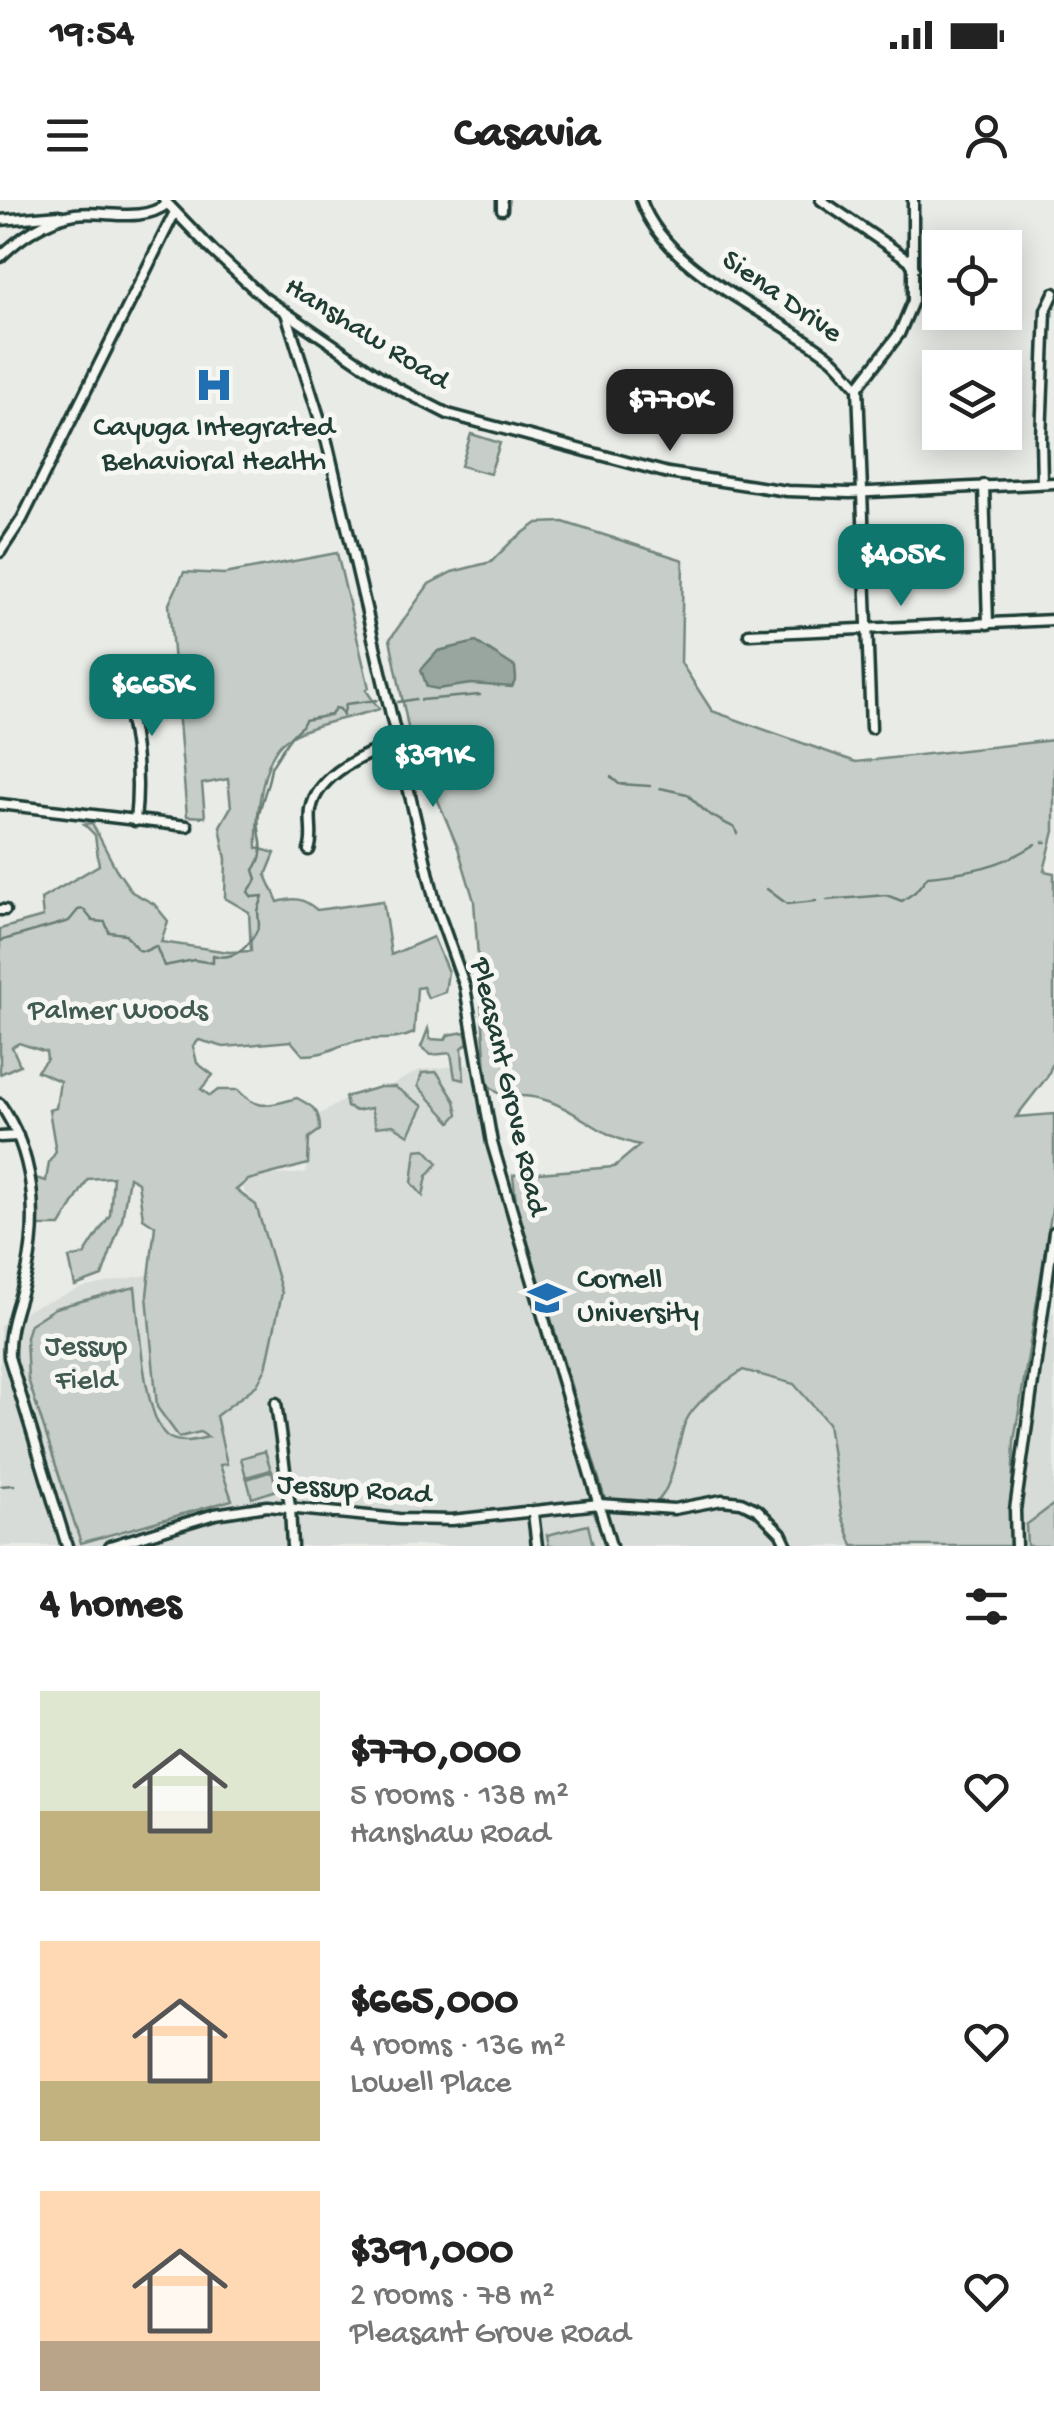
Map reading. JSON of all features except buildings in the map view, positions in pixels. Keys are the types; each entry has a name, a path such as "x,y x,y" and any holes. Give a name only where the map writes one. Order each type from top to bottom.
{"street":[{"name":"Siena Drive","path":"641,200 652,224 684,256 732,295 830,357 858,387"},
{"path":"821,200 909,260 914,268"},
{"path":"870,728 858,387 904,325 913,301 913,200"},
{"path":"0,220 72,214 142,215 166,202"},
{"name":"Hanshaw Road","path":"166,202 234,271 286,313 415,399 466,419 698,480 804,493 1054,483"},
{"path":"0,552 22,519 174,212"},
{"path":"0,257 32,232 72,214"},
{"path":"1042,483 1047,304 1054,293"},
{"name":"Pleasant Grove Road","path":"286,313 327,442 436,906 468,1000 492,1143 612,1546"},
{"path":"298,345 307,327"},
{"path":"1043,379 1054,379"},
{"path":"984,485 988,624"},
{"path":"749,634 1054,620"},
{"path":"114,665 131,722 138,782 136,820"},
{"path":"308,850 312,843 312,807 317,796 358,756 397,744"},
{"path":"0,804 187,826"},
{"path":"0,1104 28,1164 32,1218 27,1270 8,1344 10,1365 67,1546"},
{"path":"0,1137 18,1136"},
{"path":"1016,1546 1015,1510 1049,1310 1054,1232"},
{"path":"0,1325 11,1324"},
{"path":"276,1404 292,1546"},
{"name":"Jessup Road","path":"110,1546 215,1514 266,1506 412,1520 464,1520 599,1504 664,1510 722,1500 741,1502 768,1518 787,1546"},
{"path":"533,1513 538,1546"}],"shaded area":[{"path":"476,642 515,667 512,687 427,687 421,670 438,651"},
{"name":"Cornell University","path":"475,1064 483,1123 498,1177 614,1167 641,1145 912,1162 1054,1114 1054,1197 1037,1312 1054,1313 1054,1546 0,1546 0,1324 12,1323 29,1309 81,1288 271,1250 256,1205 244,1192 243,1184 257,1176 306,1173 307,1145 309,1137 320,1130 320,1114 344,1100 383,1089 420,1070"}],"green space":[{"path":"471,434 500,443 490,474 461,466"},
{"path":"563,522 683,560 681,663 712,711 856,762 1054,740 1054,831 1044,871 1054,873 1054,1060 1047,1077 1016,1117 1054,1114 1054,1197 1014,1441 1010,1546 853,1546 842,1516 828,1423 794,1384 743,1370 695,1407 685,1423 670,1480 660,1499 642,1504 605,1499 516,1202 513,1175 614,1167 640,1145 621,1140 543,1099 503,1097 487,1084 474,901 458,848 409,732 390,639 429,584 452,572 491,562 537,523"},
{"name":"Palmer Woods","path":"337,553 369,688 366,690 379,709 307,729 279,746 262,788 257,848 275,853 266,875 278,902 299,900 317,910 383,901 391,955 433,937 448,972 445,992 428,998 423,987 417,988 414,1033 400,1037 357,1041 303,1055 291,1041 224,1047 199,1040 193,1046 197,1063 213,1075 201,1089 210,1096 218,1090 238,1090 252,1102 265,1105 297,1098 315,1110 320,1130 309,1138 308,1164 248,1180 236,1190 256,1205 282,1293 266,1368 257,1385 216,1416 227,1464 220,1465 232,1500 81,1543 28,1379 26,1337 30,1324 55,1308 135,1287 148,1392 161,1429 179,1441 208,1437 200,1432 179,1437 157,1407 147,1295 155,1226 143,1218 138,1182 129,1177 122,1220 102,1276 75,1286 69,1258 84,1255 110,1215 113,1177 88,1179 60,1226 37,1226 35,1178 46,1181 49,1162 56,1152 49,1110 56,1108 60,1081 37,1071 47,1059 46,1052 19,1043 12,1047 20,1065 0,1074 0,929 43,917 41,899 99,865 95,835 84,824 92,823 132,892 154,904 168,921 161,942 229,952 251,951 249,912 225,898 226,859 220,826 231,807 228,779 202,784 205,817 187,816 169,604 184,572 224,574"},
{"path":"428,1029 430,1039 445,1040 448,1035 465,1032 468,1043 462,1048 464,1080 455,1078 451,1053 431,1055 421,1047"},
{"path":"437,1072 455,1101 458,1114 451,1122 418,1086 422,1073"},
{"path":"395,1087 423,1106 409,1135 393,1125 376,1127 371,1108 356,1111 347,1107 345,1097"},
{"path":"425,1149 438,1163 427,1176 423,1196 412,1183 416,1150"},
{"path":"265,1451 271,1470 246,1477 241,1458"},
{"path":"272,1471 277,1490 252,1498 247,1479"},
{"path":"1054,1504 1054,1546 1027,1546 1026,1525"},
{"path":"588,1525 593,1546 549,1546 547,1535"}],"waterway":[{"path":"421,700 480,695"},
{"path":"398,702 416,699"},
{"path":"0,941 69,921 83,909 93,921 105,922 109,932 125,934 138,950 156,946 164,966 194,960 213,963 213,955 235,954 252,940 259,926 263,896 252,897 248,892 257,879 254,870 262,848 259,814 271,767 305,720 331,715 335,708 343,715 346,704 377,700"},
{"path":"611,777 619,784 650,786"},
{"path":"660,788 687,794 709,814 735,828 737,834"},
{"path":"827,900 886,895 902,901 928,876 984,867 1036,844"},
{"path":"767,889 787,904 816,901"},
{"path":"0,1486 14,1485"}],"place":[{"name":"Cayuga Integrated Behavioral Health","path":"214,385"},
{"name":"Cornell University","path":"547,1298"}],"park label":[{"name":"Jessup Field","path":"86,1365"}]}
